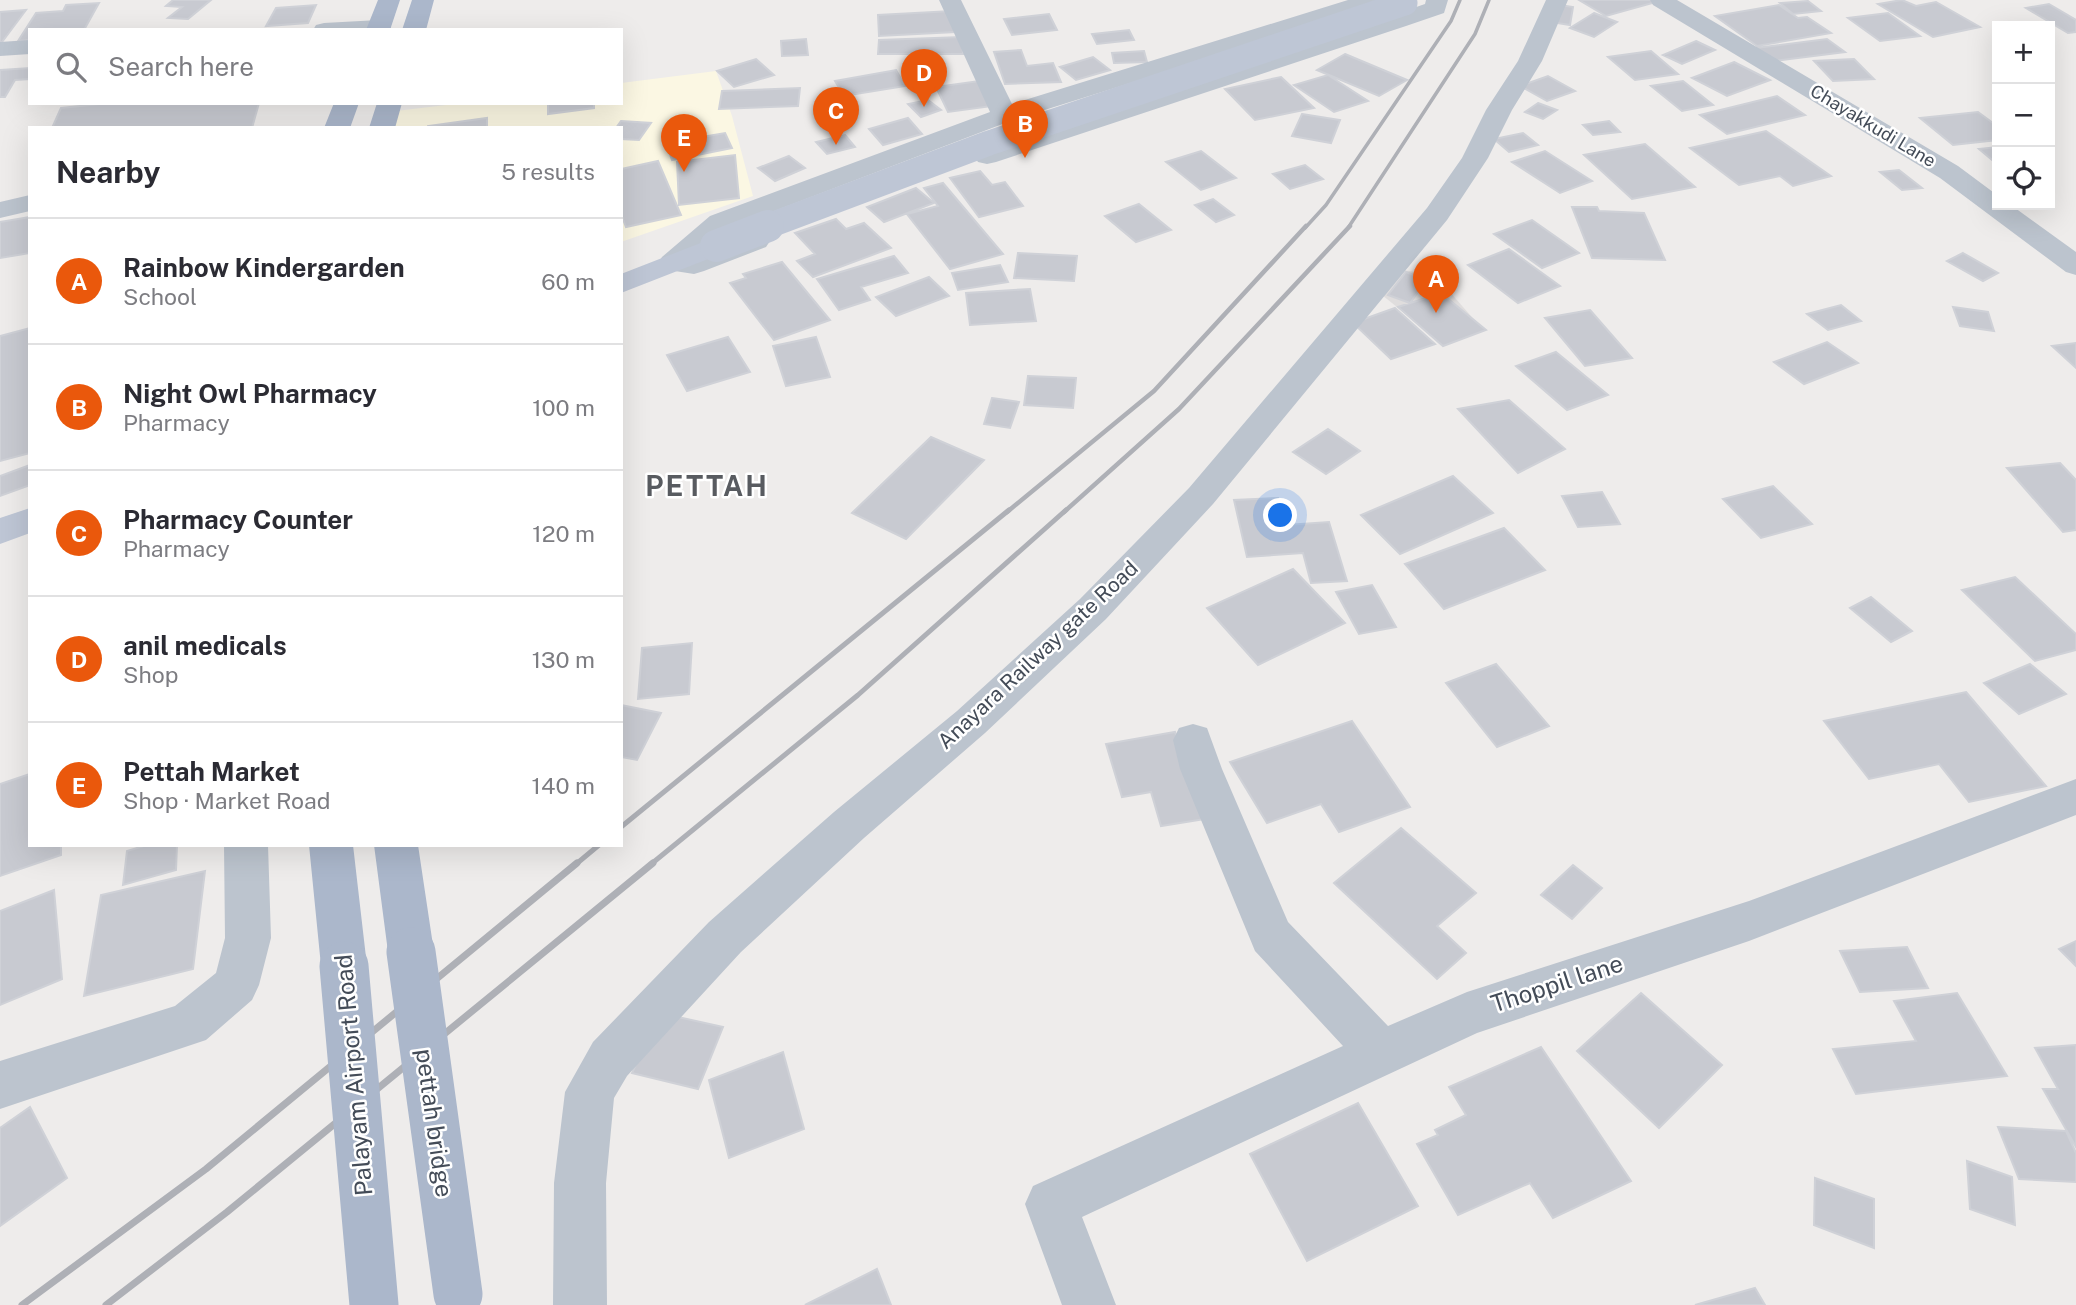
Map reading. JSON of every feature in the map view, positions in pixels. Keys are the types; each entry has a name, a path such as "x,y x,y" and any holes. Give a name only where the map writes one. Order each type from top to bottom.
{"main road":[{"path":"378,28 389,0"},
{"path":"415,28 422,0"},
{"path":"623,283 989,144 1412,0"},
{"path":"338,126 346,105"},
{"path":"383,126 389,105"},
{"path":"0,531 28,521"},
{"name":"Palayam Airport Road","path":"331,847 345,966 374,1305"},
{"name":"pettah bridge","path":"396,847 457,1300"}],"street":[{"path":"950,0 1004,115"},
{"path":"672,263 720,222 1004,115 1371,0"},
{"path":"672,263 694,265 891,189 1436,8 1437,0"},
{"name":"Anayara Railway gate Road","path":"580,1305 580,1183 590,1093 610,1059 725,937 1093,609 1201,496 1437,214 1475,158 1499,110 1530,61 1558,0"},
{"name":"Chayakkudi Lane","path":"1661,0 1949,172 2076,266"},
{"path":"0,49 28,47"},
{"path":"0,210 28,204"},
{"path":"2034,235 2076,232"},
{"path":"1193,740 1201,769 1271,936 1381,1053"},
{"name":"Thoppil lane","path":"1089,1305 1051,1204 1466,1014 1749,921 2076,797"},
{"path":"0,1085 189,1024 236,985 248,938 246,847"}],"shaded area":[{"path":"716,71 732,116 753,196 623,241 623,126 392,126 396,111 446,105 623,105 623,83"},
{"path":"1403,270 1435,275 1484,331 1442,343 1382,295"}],"building":[{"path":"173,0 211,0 188,19 168,18 182,7 166,6"},
{"path":"1579,0 1652,0 1656,2 1606,16"},
{"path":"1902,0 1916,6 1936,2 1980,27 1933,37 1878,4"},
{"path":"1808,1 1821,11 1793,14 1780,3"},
{"path":"99,3 85,28 28,28 28,40 18,41 36,13 63,11 66,5"},
{"path":"2049,4 2076,20 2076,32 2068,33 2055,25 2055,21 2048,21 2026,8"},
{"path":"316,5 308,23 266,26 276,8"},
{"path":"1560,5 1573,7 1570,25 1557,23"},
{"path":"1779,5 1798,18 1807,17 1831,33 1757,46 1715,16"},
{"path":"26,10 2,42 0,42 0,12"},
{"path":"952,11 955,32 879,36 878,15"},
{"path":"1594,13 1617,22 1594,37 1570,28"},
{"path":"1888,13 1920,36 1880,41 1848,18"},
{"path":"1049,14 1057,30 1012,35 1004,19"},
{"path":"1129,30 1134,40 1097,44 1092,34"},
{"path":"962,37 963,54 878,54 879,40"},
{"path":"806,39 808,55 782,56 781,41"},
{"path":"1827,39 1845,52 1774,61 1756,48"},
{"path":"1696,41 1715,50 1682,64 1663,55"},
{"path":"1021,50 1027,66 1053,63 1061,82 1005,84 994,52"},
{"path":"1144,51 1147,62 1114,63 1112,53"},
{"path":"1651,51 1678,74 1635,80 1608,57"},
{"path":"1345,54 1407,80 1379,96 1317,70"},
{"path":"1093,57 1110,70 1076,80 1060,67"},
{"path":"756,59 774,75 734,87 717,71"},
{"path":"1854,59 1874,79 1833,81 1814,61"},
{"path":"1734,62 1770,80 1727,96 1692,78"},
{"path":"28,68 28,79 15,80 5,97 0,97 0,70"},
{"path":"896,70 905,86 844,96 835,81"},
{"path":"1328,75 1368,101 1334,112 1294,85"},
{"path":"1548,76 1575,91 1547,101 1520,86"},
{"path":"1281,77 1314,108 1255,120 1225,89"},
{"path":"979,81 992,106 948,112 936,87"},
{"path":"1683,81 1713,105 1682,111 1651,86"},
{"path":"800,88 798,106 719,109 722,91"},
{"path":"1777,96 1805,115 1727,134 1700,115"},
{"path":"928,100 941,110 921,117 908,104"},
{"path":"1538,103 1557,110 1543,119 1525,112"},
{"path":"835,104 849,119 831,124 816,109"},
{"path":"90,105 258,105 253,126 53,126 61,108"},
{"path":"548,105 594,105 594,108 548,114"},
{"path":"1978,112 1992,122 1992,141 1953,145 1920,118"},
{"path":"1302,114 1340,120 1331,143 1292,136"},
{"path":"487,118 487,126 428,126"},
{"path":"908,118 922,134 883,145 869,129"},
{"path":"621,121 651,123 639,140 623,139 623,126 617,126"},
{"path":"1609,121 1620,132 1593,135 1583,125"},
{"path":"1766,131 1831,176 1793,186 1780,176 1739,185 1690,148"},
{"path":"725,133 732,148 672,160 666,143"},
{"path":"1523,133 1538,145 1509,152 1494,139"},
{"path":"845,135 855,147 827,154 816,142"},
{"path":"1645,144 1695,187 1632,199 1584,155"},
{"path":"1992,148 1992,160 1979,149"},
{"path":"1201,151 1236,178 1201,190 1166,162"},
{"path":"1545,151 1592,181 1560,193 1512,162"},
{"path":"735,155 739,198 679,205 677,162"},
{"path":"789,156 805,168 775,181 758,168"},
{"path":"658,161 681,215 626,227 623,219 623,169"},
{"path":"1305,165 1323,179 1290,189 1273,174"},
{"path":"1899,170 1922,188 1902,190 1880,172"},
{"path":"980,171 992,185 1005,182 1023,206 979,217 950,178"},
{"path":"943,183 1003,254 950,269 907,214 938,206 924,188"},
{"path":"916,188 934,203 884,222 867,207"},
{"path":"1213,199 1234,215 1216,222 1195,205"},
{"path":"1139,204 1171,230 1136,242 1105,216"},
{"path":"1572,207 1644,213 1665,260 1592,258"},
{"path":"28,217 28,253 0,258 0,222"},
{"path":"836,219 846,229 864,223 891,248 813,277 797,261 815,254 795,233"},
{"path":"1532,220 1579,253 1542,268 1494,234"},
{"path":"1509,249 1560,286 1518,303 1468,265"},
{"path":"1018,253 1077,256 1074,281 1014,278"},
{"path":"1963,253 1998,273 1983,281 1947,261"},
{"path":"894,256 908,273 861,287 870,300 839,310 817,279"},
{"path":"782,262 830,320 774,340 730,283 746,278 743,274"},
{"path":"1000,265 1008,282 958,290 952,273"},
{"path":"1406,272 1427,280 1410,303 1388,295"},
{"path":"929,277 949,296 896,316 876,297"},
{"path":"1030,289 1036,321 970,325 966,293"},
{"path":"1441,293 1486,330 1443,346 1398,307"},
{"path":"1841,305 1861,321 1828,330 1807,314"},
{"path":"1953,307 1988,312 1994,331 1960,326"},
{"path":"1395,308 1435,344 1391,359 1353,323"},
{"path":"1590,310 1632,358 1585,366 1545,318"},
{"path":"28,329 28,454 0,461 0,336"},
{"path":"728,337 750,372 687,391 667,355"},
{"path":"816,337 830,377 786,386 773,346"},
{"path":"1827,342 1858,363 1804,384 1774,362"},
{"path":"2076,343 2076,368 2052,346"},
{"path":"1556,352 1608,395 1567,410 1516,366"},
{"path":"1028,376 1076,378 1073,408 1024,405"},
{"path":"992,398 1019,402 1010,428 984,424"},
{"path":"1509,400 1565,449 1518,473 1458,409"},
{"path":"1328,429 1360,451 1326,474 1293,452"},
{"path":"931,437 984,460 906,539 852,513"},
{"path":"2060,463 2076,480 2076,530 2063,532 2007,468"},
{"path":"28,466 28,486 0,496 0,476"},
{"path":"1453,476 1493,513 1400,554 1361,515"},
{"path":"1773,486 1812,524 1761,538 1723,499"},
{"path":"1602,492 1620,524 1578,527 1562,496"},
{"path":"1278,498 1286,525 1329,522 1347,581 1311,583 1303,553 1247,557 1234,500"},
{"path":"1504,528 1545,570 1444,609 1405,564"},
{"path":"1293,569 1345,623 1258,665 1207,608"},
{"path":"2015,577 2076,634 2076,650 2035,661 1962,590"},
{"path":"1372,585 1396,627 1359,634 1336,592"},
{"path":"1871,597 1912,631 1891,642 1850,608"},
{"path":"692,643 689,694 638,699 642,648"},
{"path":"1496,664 1549,726 1497,747 1446,683"},
{"path":"2030,664 2066,694 2019,714 1984,683"},
{"path":"1966,692 2046,786 1969,802 1939,764 1869,779 1824,721"},
{"path":"623,705 661,713 637,760 623,757"},
{"path":"1352,721 1410,807 1339,832 1321,804 1267,823 1230,762"},
{"path":"1175,732 1205,819 1161,826 1151,792 1122,797 1106,744"},
{"path":"28,775 28,847 61,847 61,855 0,876 0,784"},
{"path":"1401,828 1476,893 1437,926 1466,953 1437,979 1334,883"},
{"path":"140,847 177,847 176,870 123,885 127,851"},
{"path":"1573,865 1602,888 1572,919 1541,895"},
{"path":"205,871 193,969 84,996 101,895"},
{"path":"54,890 62,979 0,1005 0,911"},
{"path":"2076,941 2076,966 2059,949"},
{"path":"1907,947 1928,988 1860,992 1840,951"},
{"path":"1641,993 1722,1065 1659,1128 1577,1051"},
{"path":"1957,993 2007,1076 1856,1094 1833,1049 1916,1041 1894,1001"},
{"path":"660,1013 723,1027 698,1089 632,1073"},
{"path":"2076,1045 2076,1147 2043,1089 2058,1089 2035,1048"},
{"path":"1541,1047 1631,1181 1553,1218 1530,1183 1458,1215 1417,1144 1438,1135 1435,1130 1466,1115 1449,1087"},
{"path":"783,1052 804,1129 729,1158 709,1080"},
{"path":"1358,1103 1418,1206 1307,1261 1250,1154"},
{"path":"30,1107 67,1178 0,1226 0,1128"},
{"path":"1998,1127 2066,1131 2076,1153 2076,1182 2019,1179"},
{"path":"1967,1161 2012,1177 2015,1225 1970,1209"},
{"path":"1815,1178 1874,1199 1874,1248 1814,1225"},
{"path":"877,1269 891,1305 805,1305"},
{"path":"1755,1288 1765,1305 1695,1305"}],"railway":[{"path":"1305,228 1326,205 1451,21 1460,0"},
{"path":"1348,228 1475,34 1489,0"},
{"path":"1007,512 1154,391 1306,226"},
{"path":"1064,512 1179,409 1350,226"},
{"path":"623,825 1009,510"},
{"path":"650,865 858,695 1066,510"},
{"path":"575,865 597,847"},
{"path":"22,1305 206,1169 577,863"},
{"path":"106,1305 227,1212 653,863"}],"place":[{"name":"anil medicals","path":"924,107"},
{"name":"Pharmacy Counter","path":"836,145"},
{"name":"Night Owl Pharmacy","path":"1025,158"},
{"name":"Pettah Market","path":"684,172"},
{"name":"Rainbow Kindergarden","path":"1436,313"}],"district":[{"name":"PETTAH","path":"707,486"}]}
